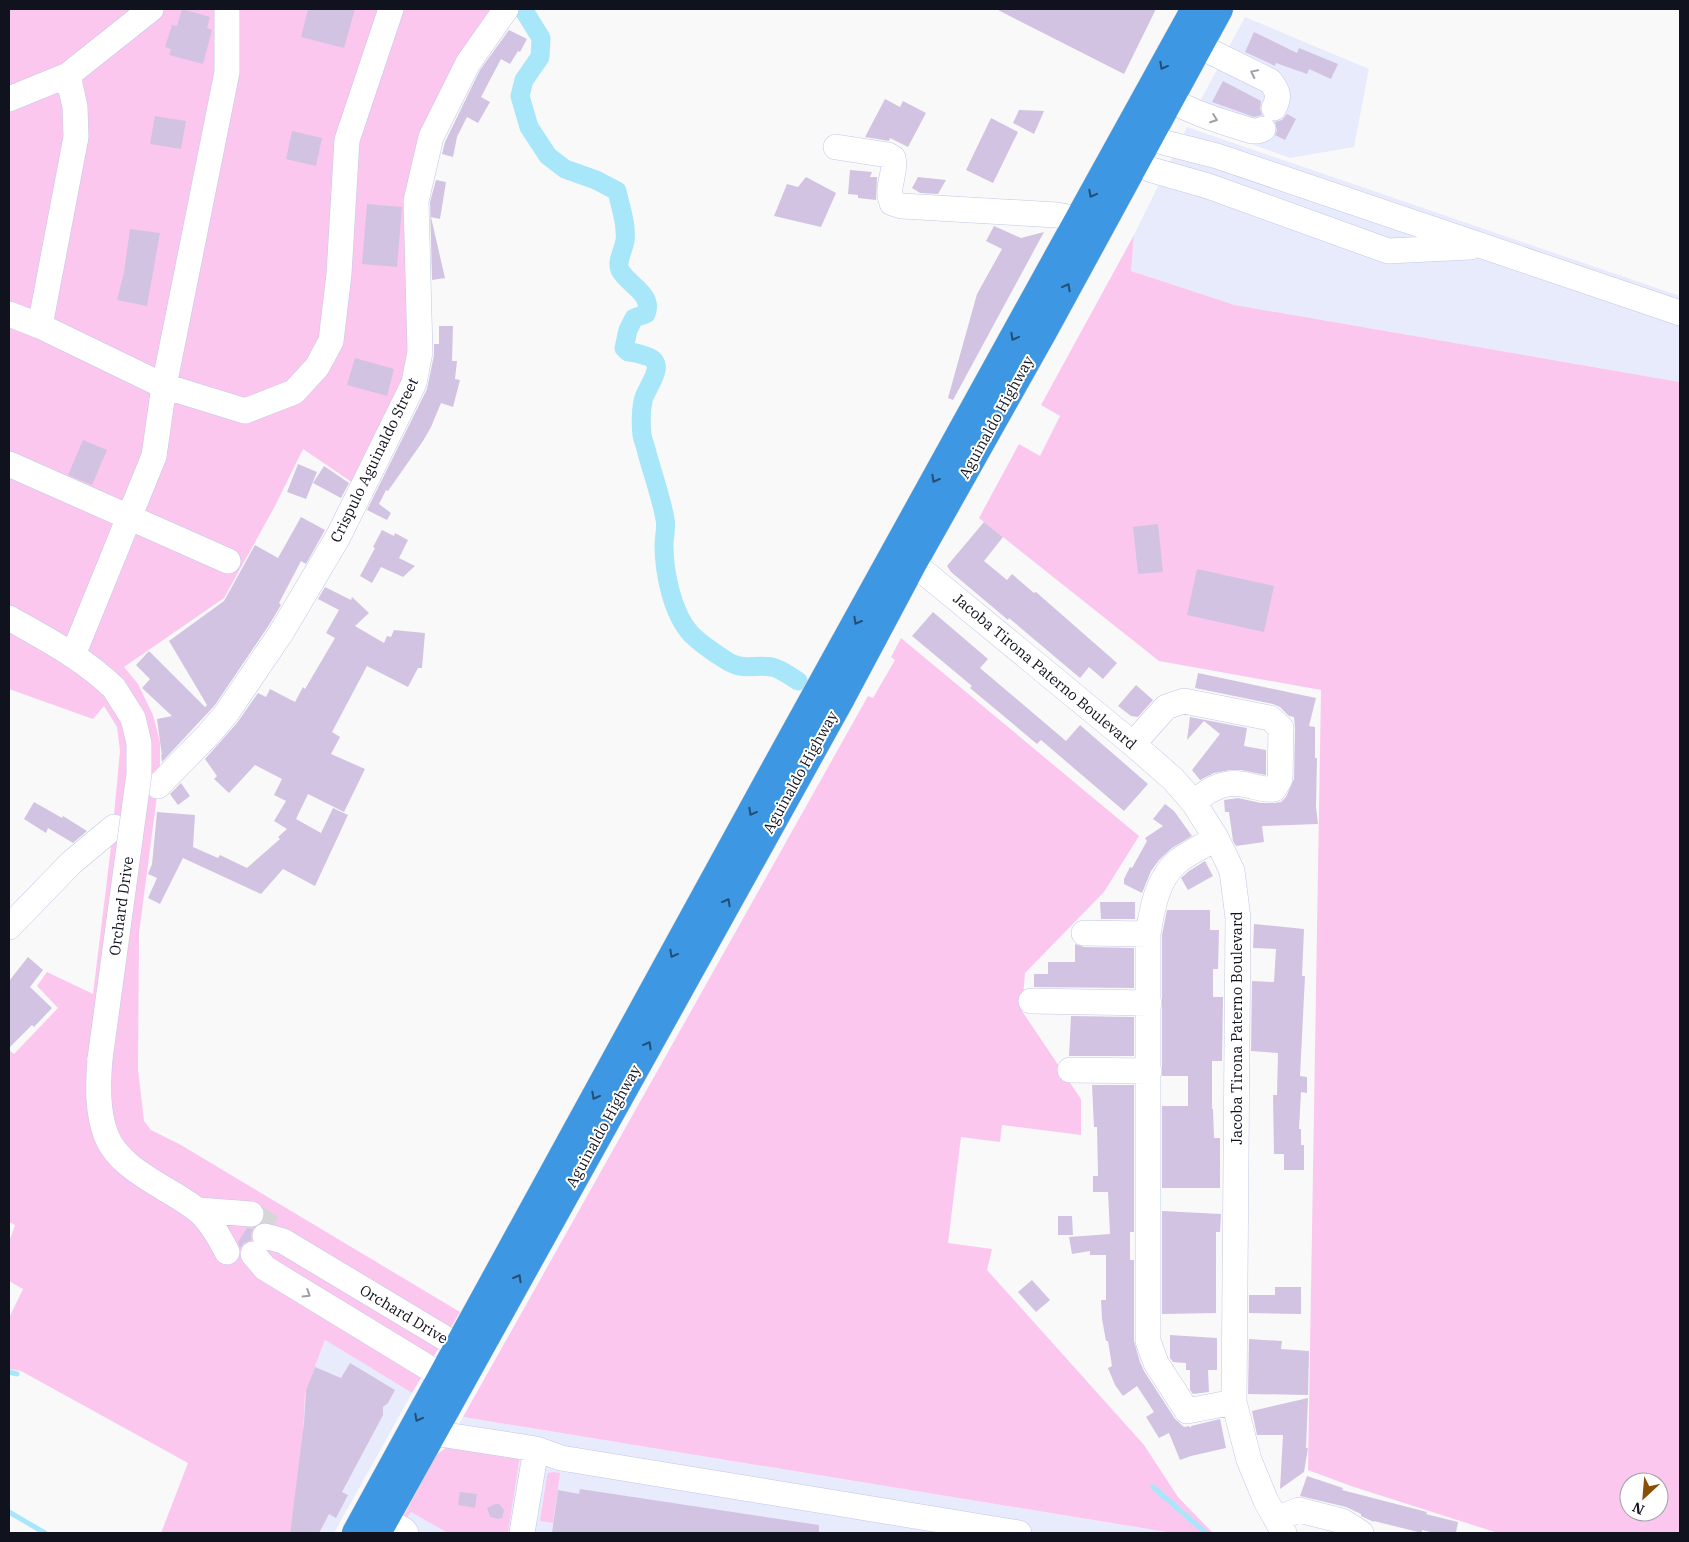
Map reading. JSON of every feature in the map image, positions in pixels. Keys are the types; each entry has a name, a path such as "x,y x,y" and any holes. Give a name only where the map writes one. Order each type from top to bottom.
{"highway":[{"name":"Aguinaldo Highway","path":"1139,131 1169,100 1189,42 1195,9"},
{"name":"Aguinaldo Highway","path":"356,1533 456,1364 830,717 913,563 950,500 1139,131 1189,42 1219,9"},
{"name":"Aguinaldo Highway","path":"389,1528 433,1433 456,1364 528,1217 1079,219 1125,157"}],"street":[{"path":"9,99 68,75 151,9"},
{"path":"73,655 154,456 164,386 227,72 227,9"},
{"path":"9,314 40,326 164,386 245,412 294,392 317,367 331,340 339,274 347,140 391,9"},
{"name":"Crispulo Aguinaldo Street","path":"158,786 226,714 281,633 338,537 414,383 420,352 416,201 431,137 468,63 505,10"},
{"path":"1169,100 1216,120 1252,131 1258,131 1269,118 1278,99 1278,90 1270,81 1189,42"},
{"path":"40,326 76,137 76,106 68,75"},
{"path":"1139,131 1166,143 1217,156 1680,313"},
{"path":"836,147 888,155 893,158 894,164 888,194 892,203 902,206 1057,215 1079,219"},
{"path":"1125,157 1152,170 1208,186 1388,251 1484,246"},
{"path":"9,464 228,561"},
{"name":"Jacoba Tirona Paterno Boulevard","path":"913,563 1173,779 1194,804 1216,838 1232,871 1238,918 1234,1402 1249,1460 1266,1501 1280,1526"},
{"name":"Orchard Drive","path":"9,618 73,655 98,672 114,688 133,718 139,743 139,774 100,1059 100,1113 106,1136 120,1157 132,1167 198,1210 456,1364"},
{"path":"1133,744 1166,707 1184,701 1270,718 1281,728 1280,779 1274,789 1262,790 1245,784 1224,785 1213,788 1194,804"},
{"path":"9,927 71,863 114,827"},
{"path":"1216,838 1177,862 1165,875 1152,907 1148,934 1148,1341 1156,1363 1187,1411 1234,1402"},
{"path":"1084,934 1148,934"},
{"path":"1031,1001 1149,1003"},
{"path":"1070,1070 1149,1071"},
{"name":"Orchard Drive","path":"251,1240 456,1364"},
{"path":"433,1433 536,1449 561,1458 1019,1533"},
{"path":"522,1533 536,1449"},
{"path":"1280,1526 1299,1510 1342,1521 1361,1533"}],"shaded area":[{"path":"9,9 495,9 423,139 409,376 356,485 303,449 275,506 224,598 124,667 138,684 153,715 160,742 160,773 139,933 138,1069 144,1121 151,1130 181,1145 460,1312 412,1393 325,1340 305,1393 303,1439 290,1533 161,1533 188,1463 21,1371 9,1369 9,1318 23,1289 9,1281 9,1242 15,1225 9,1222 9,1050 14,1054 58,1008 37,986 47,972 93,994 111,847 120,751 117,727 104,706 93,719 9,689"},
{"path":"1245,17 1369,69 1354,147 1290,158 1189,122"},
{"path":"1187,127 1680,296 1680,382 1235,305 1131,271 1134,235"},
{"path":"1134,235 1131,271 1235,305 1680,382 1680,1533 1498,1533 1351,1486 1308,1470 1321,690 1159,661 979,518 1019,444 1040,456 1060,416 1041,405"},
{"path":"901,638 1139,836 1104,892 1025,973 1022,1011 1081,1099 1081,1135 1002,1125 1000,1142 961,1137 948,1243 992,1249 987,1270 1144,1445 1178,1497 1213,1533 1173,1533 463,1417 868,696 873,698 895,660 891,657"},
{"path":"325,1340 412,1393 334,1533 290,1533 303,1439 305,1393"},
{"path":"463,1417 1167,1532 1173,1533 398,1533"},
{"path":"447,1447 520,1455 508,1533 448,1533 411,1512 404,1522 401,1521 436,1455"},
{"path":"548,1473 560,1473 553,1523 540,1521 547,1476"}],"building":[{"path":"182,9 210,17 207,28 212,30 203,64 169,55 171,49 165,47 172,25 177,26"},
{"path":"308,9 355,9 344,48 301,37"},
{"path":"996,9 1156,9 1124,74"},
{"path":"509,30 527,39 520,52 518,51 510,64 501,59 481,97 490,102 478,123 467,117 457,137 453,157 442,154 445,142 480,70"},
{"path":"1254,32 1297,53 1299,48 1338,64 1331,79 1309,69 1307,74 1276,63 1275,66 1245,52"},
{"path":"1223,81 1261,101 1260,109 1262,115 1254,117 1212,102"},
{"path":"885,99 900,107 903,101 926,113 908,147 890,138 889,141 865,137"},
{"path":"1019,110 1044,111 1034,134 1013,123"},
{"path":"1287,114 1296,119 1285,140 1275,135 1277,131 1275,122 1282,120"},
{"path":"155,116 186,121 181,149 150,144"},
{"path":"991,118 1018,132 993,183 966,170"},
{"path":"292,131 322,138 316,166 286,159"},
{"path":"850,170 872,172 870,177 877,177 876,200 858,198 858,195 848,194"},
{"path":"806,177 836,193 821,227 774,216 787,184 798,187"},
{"path":"918,177 946,180 938,194 920,193 912,188"},
{"path":"436,180 446,182 440,219 431,217 445,278 432,280 430,202"},
{"path":"367,204 402,207 397,267 362,264"},
{"path":"994,226 1021,238 1044,232 953,400 948,398 977,294 1002,249 986,241"},
{"path":"130,229 160,233 147,306 117,300 124,272"},
{"path":"439,326 453,326 452,361 457,361 455,379 460,380 453,407 441,403 423,441 388,491 386,490 379,504 391,513 387,520 367,510 427,389 434,355 434,344 439,344"},
{"path":"355,358 394,369 387,396 347,385"},
{"path":"83,440 107,450 92,485 68,475"},
{"path":"298,464 317,472 306,499 287,492"},
{"path":"324,466 349,483 341,498 313,483"},
{"path":"301,517 325,530 306,564 301,561 279,603 281,605 215,705 162,762 157,719 172,716 142,688 150,679 136,665 149,651 205,707 207,705 169,641 224,601 255,545 278,558"},
{"path":"984,522 1003,537 984,561 1007,580 1012,574 1034,593 1036,592 1117,663 1103,679 1089,667 1080,678 951,572 947,566"},
{"path":"1158,524 1163,572 1138,574 1133,527"},
{"path":"382,530 394,536 395,533 408,540 399,558 415,566 403,577 381,567 372,583 360,576"},
{"path":"1197,569 1274,586 1264,632 1187,615"},
{"path":"325,587 351,600 352,597 369,613 355,626 384,643 387,636 391,637 394,630 425,633 422,668 418,668 408,687 367,666 332,732 340,737 331,754 365,769 344,812 308,794 296,819 321,833 333,808 348,815 315,886 283,869 261,894 183,858 160,904 148,898 157,878 148,874 152,864 157,812 195,815 193,847 218,858 220,855 247,868 280,839 278,837 287,829 274,821 286,801 274,795 282,779 255,765 229,793 214,779 217,776 205,759 237,723 258,693 266,697 270,689 295,702 303,687 305,689 335,638 326,633 339,610 318,599"},
{"path":"933,612 988,659 980,668 1066,741 1080,725 1148,784 1124,811 1041,740 1037,744 912,636"},
{"path":"1198,673 1316,698 1309,726 1315,727 1318,824 1262,826 1264,842 1236,846 1233,841 1229,812 1225,812 1224,800 1238,798 1261,803 1275,803 1281,802 1286,797 1294,779 1294,717 1289,716 1280,707 1273,704 1195,688"},
{"path":"1136,685 1153,700 1138,717 1131,716 1118,706"},
{"path":"1190,717 1247,728 1244,746 1266,750 1266,775 1241,770 1230,770 1214,773 1200,780 1192,770 1220,734 1204,721 1187,740"},
{"path":"181,783 190,796 178,805 170,794"},
{"path":"34,802 62,818 63,816 87,831 73,843 48,828 46,833 24,819"},
{"path":"1165,804 1174,811 1192,836 1172,848 1159,860 1151,871 1142,893 1124,884 1124,879 1147,841 1145,838 1163,826 1153,819"},
{"path":"1205,861 1213,876 1188,890 1181,878"},
{"path":"1100,902 1135,902 1135,919 1101,919"},
{"path":"1167,910 1210,910 1210,930 1219,930 1218,969 1213,969 1213,997 1223,997 1222,1061 1212,1061 1212,1109 1214,1138 1220,1138 1220,1188 1162,1188 1162,1106 1188,1106 1188,1076 1162,1076 1162,935"},
{"path":"1254,924 1304,929 1302,976 1305,976 1300,1076 1307,1077 1307,1093 1301,1092 1299,1129 1301,1129 1301,1145 1304,1145 1304,1170 1284,1170 1284,1154 1274,1154 1273,1095 1277,1095 1278,1053 1251,1051 1252,981 1274,982 1276,949 1253,948"},
{"path":"1075,944 1084,947 1134,948 1134,988 1034,987 1034,974 1048,974 1048,962 1075,962"},
{"path":"28,957 43,970 30,987 52,1008 34,1027 32,1025 9,1048 9,981"},
{"path":"1071,1016 1134,1017 1134,1056 1069,1056"},
{"path":"1092,1085 1134,1085 1134,1232 1130,1232 1130,1260 1134,1260 1134,1341 1140,1362 1175,1419 1184,1427 1189,1426 1191,1428 1191,1426 1220,1419 1226,1448 1180,1460 1169,1433 1159,1438 1146,1417 1154,1412 1137,1386 1123,1396 1115,1385 1108,1368 1112,1366 1102,1319 1101,1300 1106,1300 1106,1255 1090,1255 1090,1251 1072,1254 1069,1237 1110,1234 1108,1192 1093,1192 1093,1176 1098,1176 1097,1127 1094,1127"},
{"path":"1162,1211 1221,1214 1220,1232 1216,1232 1216,1313 1162,1314"},
{"path":"1058,1216 1072,1216 1073,1235 1058,1235"},
{"path":"247,1228 254,1228 251,1233 251,1240 244,1243 240,1248 238,1242"},
{"path":"1032,1280 1050,1300 1036,1312 1018,1292"},
{"path":"1275,1287 1301,1287 1301,1314 1249,1313 1249,1295 1275,1295"},
{"path":"1170,1335 1217,1338 1217,1370 1208,1370 1209,1392 1193,1394 1190,1390 1190,1370 1186,1370 1186,1363 1173,1362 1170,1358"},
{"path":"1249,1339 1282,1341 1281,1349 1309,1351 1308,1395 1248,1394"},
{"path":"350,1363 395,1390 388,1403 383,1407 383,1415 342,1492 348,1495 336,1518 329,1514 319,1533 290,1533 304,1423 306,1390 315,1367 341,1378"},
{"path":"1308,1398 1306,1448 1308,1448 1304,1472 1280,1489 1283,1435 1257,1435 1252,1411"},
{"path":"1307,1476 1343,1488 1342,1490 1458,1522 1456,1533 1435,1533 1422,1530 1422,1533 1374,1522 1346,1507 1300,1496"},
{"path":"580,1489 819,1525 819,1533 552,1533 558,1490 579,1494"},
{"path":"460,1492 477,1494 475,1508 458,1505"},
{"path":"499,1504 504,1510 502,1518 490,1517 487,1508"}],"waterway":[{"path":"523,9 541,38 540,57 524,80 520,96 529,127 548,156 565,169 596,180 617,191 625,234 619,267 643,295 648,307 646,314 634,318 628,330 624,348 628,352 653,359 656,364 654,376 643,401 642,437 665,519 664,545 666,567 674,604 684,625 691,634 724,659 742,666 772,667 798,681"},
{"path":"9,1372 17,1374"},
{"path":"1153,1487 1206,1533"},
{"path":"9,1512 45,1533"}],"tunnel":[{"path":"251,1214 274,1229"}]}
